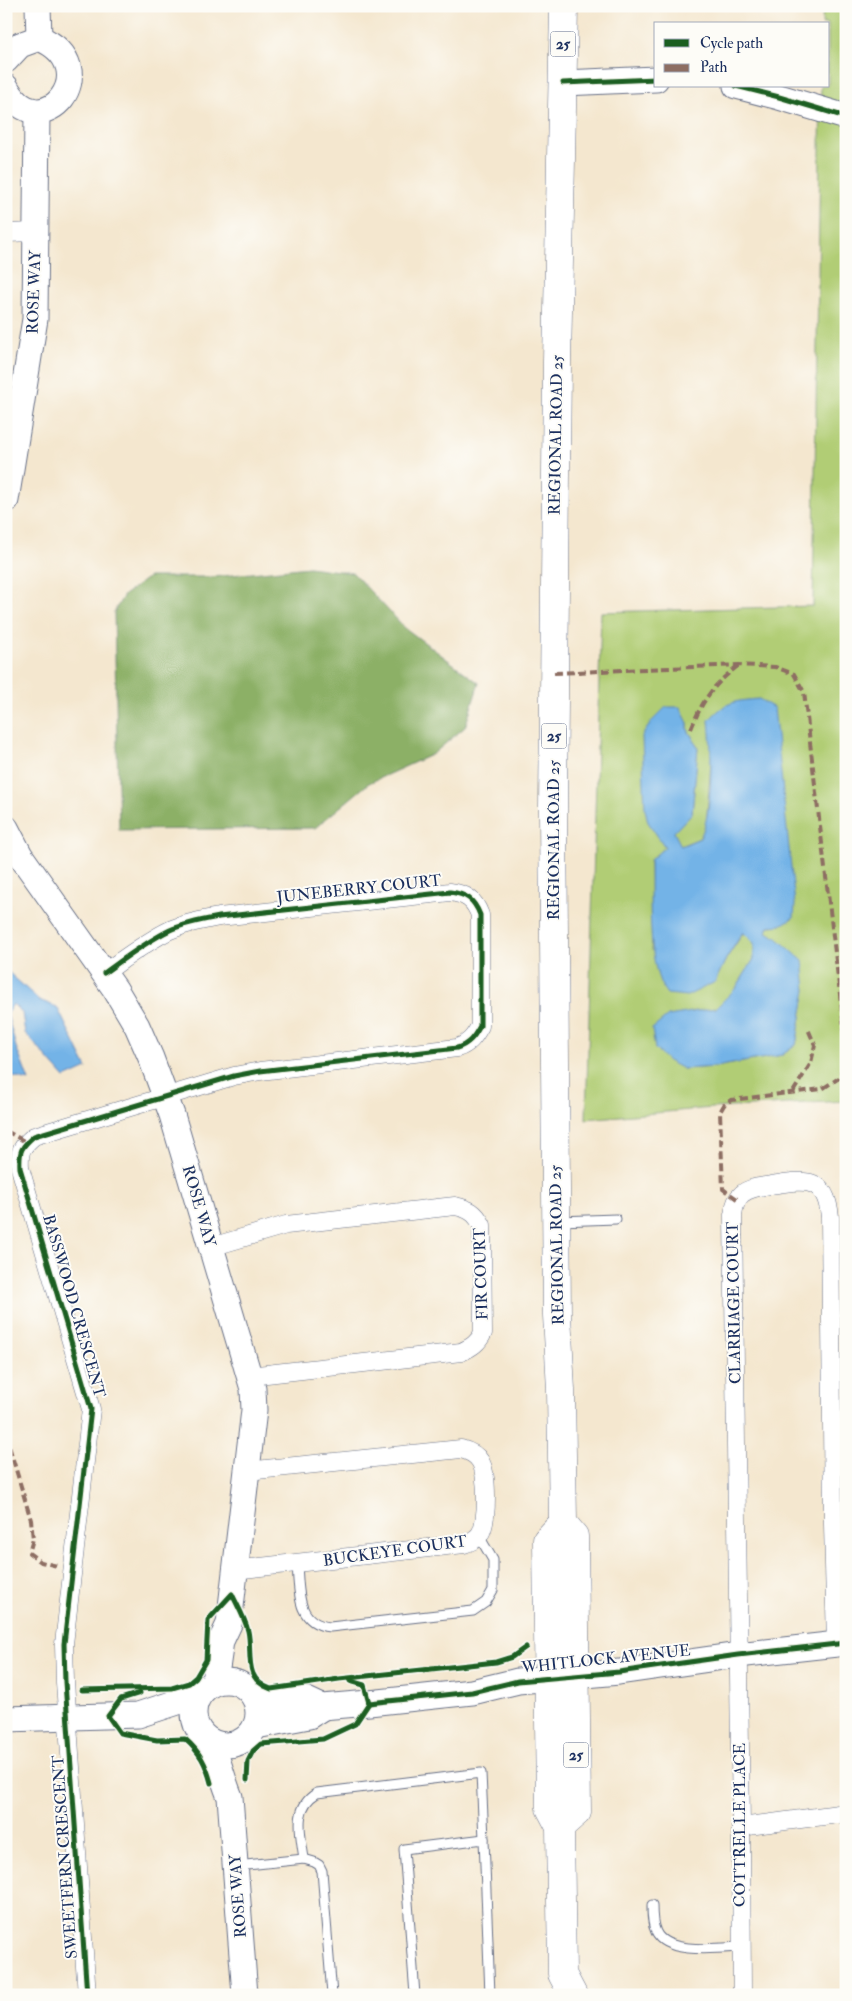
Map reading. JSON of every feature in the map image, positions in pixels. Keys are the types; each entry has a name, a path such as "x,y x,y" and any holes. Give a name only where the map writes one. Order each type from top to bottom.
{"main road":[{"name":"REGIONAL ROAD 25","path":"562,1988 560,1827 550,1808 562,1677 547,1540 563,1523 556,1221 553,811 557,362 564,6"}],"street":[{"path":"38,6 38,38"},
{"path":"6,60 20,44 38,38 60,51 69,67 70,78 68,89 63,98 48,110 37,112 23,107 14,101 6,88"},
{"path":"563,82 654,78"},
{"path":"743,88 846,117"},
{"name":"ROSE WAY","path":"6,500 13,406 35,319 37,112"},
{"path":"6,233 35,232"},
{"name":"ROSE WAY","path":"6,828 20,855 104,973 137,1026 166,1097 253,1389 254,1410 229,1624 221,1640 207,1689"},
{"name":"JUNEBERRY COURT","path":"104,973 172,929 192,922 219,917 450,892 463,894 471,899 477,907 480,915 480,1026 475,1035 464,1045 457,1048 260,1071 234,1076 166,1097"},
{"name":"BASSWOOD CRESCENT","path":"68,1717 64,1644 91,1409 20,1168 19,1156 22,1148 34,1136 166,1097"},
{"name":"CLARRIAGE COURT","path":"738,1655 734,1206 741,1194 750,1188 804,1180 816,1185 826,1195 830,1217 833,1524 841,1643"},
{"name":"FIR COURT","path":"211,1247 286,1225 455,1206 468,1208 476,1214 482,1225 483,1332 478,1342 471,1348 461,1352 249,1376"},
{"name":"BUCKEYE COURT","path":"234,1570 464,1544 479,1536 485,1520 484,1470 480,1460 472,1453 461,1449 247,1471"},
{"name":"ROSE WAY","path":"229,1624 236,1642 237,1660 249,1691"},
{"name":"WHITLOCK AVENUE","path":"249,1734 309,1716 322,1707 472,1692 518,1681 619,1672 841,1643"},
{"name":"COTTRELLE PLACE","path":"738,1655 742,1995"},
{"path":"6,1719 138,1715 157,1720 178,1720 225,1745 249,1734 258,1710 249,1691 236,1682 226,1681 138,1715"},
{"path":"203,1733 194,1715 195,1704 207,1689"},
{"name":"WHITLOCK AVENUE","path":"249,1691 276,1703 307,1700 322,1707"},
{"name":"SWEETFERN CRESCENT","path":"68,1717 87,1995"},
{"name":"ROSE WAY","path":"203,1733 219,1761 222,1779 230,1797 245,1995"},
{"name":"ROSE WAY","path":"230,1797 236,1778 236,1758 249,1734"},
{"path":"741,1827 846,1813"}],"lane":[{"path":"556,1221 616,1220"},
{"path":"297,1564 301,1603 306,1615 320,1626 330,1627 473,1610 486,1602 493,1590 493,1560 479,1536"},
{"path":"304,1859 301,1808 310,1797 317,1793 481,1773 490,1995"},
{"path":"415,1995 404,1849 484,1839"},
{"path":"236,1866 304,1859 320,1865 332,1995"},
{"path":"652,1906 652,1918 656,1934 665,1941 678,1947 695,1949 740,1947"}],"green space":[{"path":"823,6 846,6 846,1101 712,1108 586,1119 601,612 813,606 821,88 830,88 830,22 822,22","holes":["710,720 781,925 769,926 767,932 777,938 806,989 796,1045 782,1055 715,1067 683,1069 691,1012 716,1008 736,988 754,959 754,943 744,932 726,959 715,982 652,951 650,860 665,847 660,837 688,723 688,730 698,747 692,813 673,832 680,846 700,838 706,826 712,749"]},
{"path":"309,567 353,573 405,628 479,683 465,727 433,754 369,783 315,828 119,830 114,612 124,595 149,577 213,577"}],"water":[{"path":"759,699 774,708 795,904 794,917 781,925 769,926 767,932 777,938 803,961 806,990 796,1045 782,1055 715,1067 683,1069 668,1061 655,1049 652,1029 668,1016 716,1008 736,988 754,959 754,943 743,932 726,959 715,982 687,996 667,994 660,983 651,930 650,860 665,847 648,822 645,809 642,736 652,721 666,707 680,707 688,723 688,730 698,747 692,813 674,832 681,846 700,838 704,827 709,798 711,764 709,720 731,703"},
{"path":"6,970 39,1000 57,1007 87,1068 65,1078 25,1033 22,1013 13,1004 7,1014 16,1047 29,1081 6,1075"}],"marked path":[{"path":"554,673 739,665 775,667 794,674 804,692 846,1045"},
{"path":"691,729 710,693 722,679 739,665"},
{"path":"793,1092 811,1063 815,1045 808,1029"},
{"path":"737,1199 723,1189 720,1112 724,1105 731,1100 822,1089 839,1078 846,1060"},
{"path":"6,1131 26,1142"},
{"path":"6,1436 31,1520 33,1539 29,1553 41,1562 57,1566"}],"cycle path":[{"path":"563,83 654,79"},
{"path":"744,88 846,117"},
{"path":"87,1995 64,1644 91,1409 20,1168 22,1150 26,1143 34,1136 234,1076 260,1071 457,1048 465,1044 471,1040 480,1026 480,915 469,898 450,892 219,917 188,924 161,934 104,973"},
{"path":"82,1690 172,1688 189,1683 196,1677 206,1660 208,1620 232,1594 248,1631 252,1672 262,1685 271,1689 339,1679 496,1662 512,1657 526,1647"},
{"path":"369,1703 472,1692 518,1681 619,1672 738,1655 846,1643"},
{"path":"247,1780 248,1761 253,1751 261,1744 323,1739 355,1724 369,1703 364,1685 350,1681"},
{"path":"140,1693 121,1699 108,1716 120,1733 157,1740 185,1739 202,1759 211,1783"}]}
